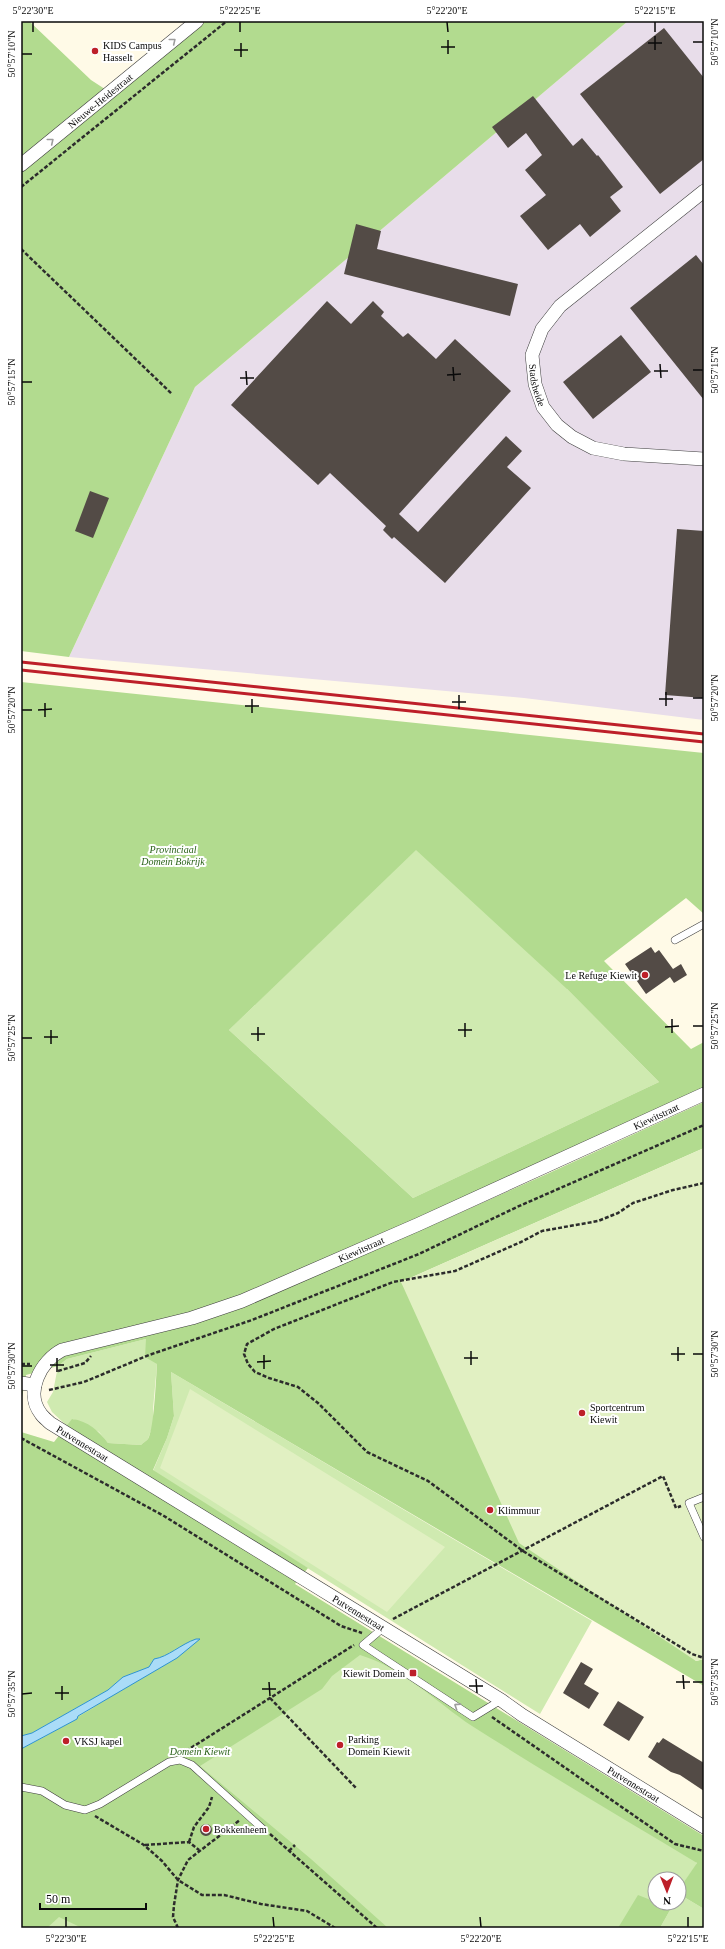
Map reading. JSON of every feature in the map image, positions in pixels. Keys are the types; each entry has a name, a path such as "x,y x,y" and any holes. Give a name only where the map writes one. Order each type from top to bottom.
{"street":[{"name":"Nieuwe-Heidestraat","path":"21,165 197,21"},
{"name":"Stadsheide","path":"704,191 560,306 542,329 532,355 535,384 543,408 557,425 572,437 593,448 624,454 704,459"},
{"name":"Kiewitstraat","path":"35,1384 41,1367 51,1355 62,1350 89,1342 192,1318 242,1301 419,1224 704,1094"},
{"path":"21,1382 35,1384"},
{"name":"Putvennestraat","path":"35,1384 35,1401 40,1414 50,1423 502,1700 522,1715 704,1827"}],"lane":[{"path":"675,940 704,924"},
{"path":"704,1497 689,1503 704,1537"},
{"path":"381,1627 363,1645 473,1717 502,1700"},
{"path":"21,1787 42,1792 65,1805 85,1810 100,1804 168,1762 180,1760 192,1764 263,1829"}],"path":[{"path":"21,186 227,21"},
{"path":"21,249 172,394"},
{"path":"49,1390 84,1382 149,1355 252,1320 419,1254 518,1207 704,1125"},
{"path":"704,1183 673,1190 633,1203 618,1213 598,1221 542,1231 521,1242 455,1271 393,1282 274,1329 247,1344 244,1354 248,1364 255,1372 298,1387 329,1412 367,1452 428,1481 523,1551 692,1654 704,1658"},
{"path":"55,1372 90,1360 89,1342"},
{"path":"21,1365 33,1364"},
{"path":"48,1394 51,1383"},
{"path":"381,1627 663,1476 676,1508 689,1503"},
{"path":"180,1760 184,1753 357,1642"},
{"path":"270,1698 356,1788"},
{"path":"189,1842 194,1827 209,1807 216,1785"},
{"path":"85,1810 144,1845 162,1861 178,1880 202,1895 224,1895 261,1904 307,1910 335,1928"},
{"path":"178,1928 173,1917 178,1880 188,1860 199,1850 248,1815"},
{"path":"263,1829 377,1928"},
{"path":"144,1845 189,1842 199,1850"},
{"path":"289,1851 295,1845"}],"shaded area":[{"path":"628,21 704,21 704,720 524,698 69,657 195,387"}],"green space":[{"path":"21,21 29,21 91,80 114,95 206,21 628,21 195,387 69,657 21,651"},
{"name":"Provinciaal Domein Bokrijk","path":"21,682 704,753 704,914 686,898 604,961 691,1049 704,1042 704,1087 430,1213 437,1223 704,1102 704,1148 401,1282 696,1661 704,1659 704,1686 171,1372 174,1416 167,1438 153,1470 308,1568 295,1584 704,1836 704,1909 687,1899 687,1877 697,1863 472,1726 419,1686 391,1668 360,1655 332,1676 322,1689 200,1766 311,1859 388,1928 82,1928 59,1917 47,1928 21,1928 21,1749 93,1708 183,1644 162,1658 154,1659 149,1667 123,1677 108,1690 32,1733 21,1736 21,1432 54,1442 72,1419 78,1420 93,1427 108,1443 141,1445 148,1439 152,1425 157,1364 145,1357 146,1339 67,1359 58,1366 26,1375 21,1403","holes":["416,850 567,989 659,1082 413,1198 229,1030"]},
{"path":"21,687 628,749 567,989 659,1082 413,1198 229,1030 319,943"},
{"name":"Sportcentrum Kiewit","path":"704,1148 704,1659 696,1661 519,1543 401,1282"},
{"path":"146,1339 157,1364 153,1425 148,1439 141,1445 108,1443 99,1432 73,1419 67,1426 52,1412 47,1402 53,1392 58,1366 67,1359"},
{"path":"171,1372 592,1621 540,1714 153,1471 167,1438 174,1416"},
{"path":"190,1389 445,1547 387,1612 160,1468"},
{"name":"Domein Kiewit","path":"21,1432 686,1841 697,1864 687,1878 687,1871 647,1871 647,1902 631,1928 21,1928"},
{"path":"638,1895 647,1899 647,1911 670,1911 660,1928 618,1928"},
{"path":"687,1899 704,1909 704,1928 660,1928 670,1911 687,1911"}],"water":[{"path":"196,1639 200,1639 177,1658 78,1716 77,1719 21,1749 21,1736 32,1733 108,1690 123,1677 149,1667 154,1659 164,1656"}],"building":[{"path":"664,28 704,78 704,159 660,194 580,94"},
{"path":"533,96 573,146 582,138 597,156 598,155 623,187 610,197 621,211 590,237 580,224 548,250 520,216 546,195 525,170 542,155 526,133 508,148 492,127"},
{"path":"356,224 381,231 377,249 518,284 510,316 344,274"},
{"path":"696,255 704,265 704,400 630,308"},
{"path":"327,301 351,324 373,301 384,312 381,316 403,337 408,333 436,359 455,339 511,391 399,514 418,532 506,436 522,451 507,467 531,488 445,583 394,537 392,539 383,530 386,526 330,473 318,485 231,405"},
{"path":"621,335 651,372 593,419 563,382"},
{"path":"90,491 109,498 93,538 75,531"},
{"path":"677,529 704,531 704,698 665,695"},
{"name":"Le Refuge Kiewit","path":"651,947 655,953 659,950 673,969 681,964 687,975 674,983 670,977 646,994 625,964"},
{"path":"581,1662 593,1669 584,1684 599,1693 589,1709 563,1693"},
{"path":"618,1701 644,1717 629,1741 603,1725"},
{"path":"663,1738 704,1763 704,1791 680,1775 671,1772 648,1757 657,1742 659,1743"},
{"name":"Bokkenheem","path":"206,1824 210,1826 212,1830 210,1834 206,1836 202,1834 200,1830 202,1826"}],"railway":[{"path":"21,662 704,734"},
{"path":"21,670 704,742"}],"place":[{"name":"KIDS Campus Hasselt","path":"95,51"},
{"name":"Le Refuge Kiewit","path":"645,975"},
{"name":"Sportcentrum Kiewit","path":"582,1413"},
{"name":"Klimmuur","path":"490,1510"},
{"name":"Kiewit Domein","path":"413,1673"},
{"name":"VKSJ kapel","path":"66,1741"},
{"name":"Parking Domein Kiewit","path":"340,1745"},
{"name":"Bokkenheem","path":"206,1829"}]}
